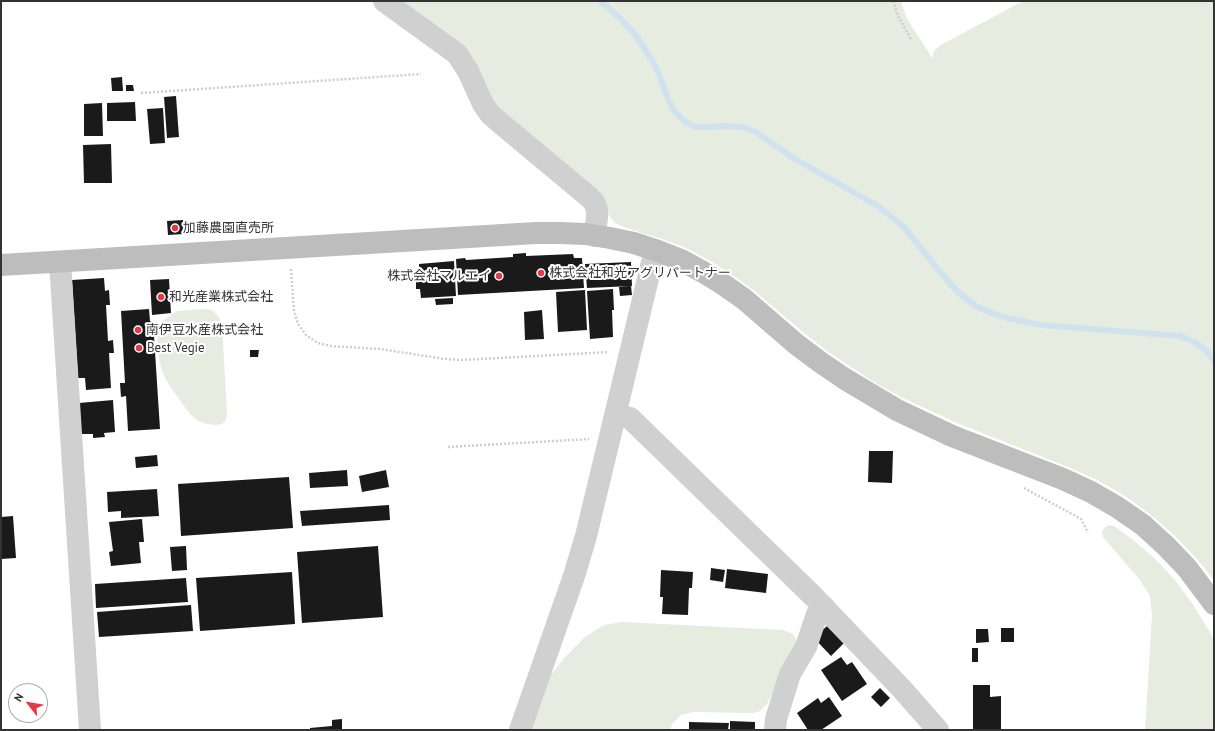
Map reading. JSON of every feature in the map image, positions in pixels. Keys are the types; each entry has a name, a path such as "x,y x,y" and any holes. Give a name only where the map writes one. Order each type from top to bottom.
{"street":[{"path":"384,1 457,54 468,71 483,104 490,114 594,202 597,210 595,236"},
{"path":"1,265 536,233 560,233 595,236 634,243 681,260 724,285 744,299 796,344 820,362 871,395 924,424 1062,479 1091,492 1117,507 1143,525 1166,546 1187,568 1214,604"},
{"path":"520,730 580,556 592,515 649,273 656,250"},
{"path":"60,262 90,730"},
{"path":"616,415 630,418 824,607 901,688 938,730"},
{"path":"776,730 776,719 790,674 806,647 817,614 824,607"}],"path":[{"path":"893,1 898,16 911,39"},
{"path":"142,93 421,74"},
{"path":"290,248 294,311 298,324 306,335 318,343 331,346 380,349 434,358 462,360 616,352"},
{"path":"448,447 600,438 609,441"},
{"path":"1030,466 1022,487 1081,519 1088,533"}],"shaded area":[{"path":"399,1 901,1 907,19 933,59 934,51 939,46 1023,1 1214,1 1214,580 1197,559 1175,536 1151,515 1125,496 1097,480 1068,467 957,423 903,398 877,384 827,351 752,289 709,260 686,248 615,223 608,214 602,198 505,116"},
{"path":"204,309 212,310 219,317 222,325 227,413 226,420 222,424 216,425 198,421 190,414 169,385 162,372 159,358 157,332 159,325 177,311"},
{"path":"1109,525 1114,526 1132,539 1154,558 1174,579 1192,603 1214,639 1214,730 1145,730 1152,615 1150,596 1140,580 1103,537 1102,532 1104,528"},
{"path":"622,622 783,630 793,634 798,642 796,652 767,704 760,711 753,713 693,712 681,715 672,724 670,730 527,730 549,677 566,656 586,636 604,625"}],"building":[{"path":"122,77 123,91 112,91 111,78"},
{"path":"126,85 133,85 134,91 126,91"},
{"path":"176,96 179,137 167,138 164,97"},
{"path":"135,102 136,121 107,121 107,103"},
{"path":"102,103 103,136 84,136 84,104"},
{"path":"163,108 165,143 150,144 147,109"},
{"path":"111,144 112,183 84,183 83,145"},
{"name":"加藤農園直売所","path":"183,220 184,234 168,235 167,221"},
{"path":"526,253 526,256 573,254 574,258 582,258 584,288 458,295 456,259 465,258 466,260 513,257 513,254"},
{"path":"454,261 456,296 421,298 420,289 416,289 416,278 420,278 419,264"},
{"path":"631,262 632,286 587,288 585,264"},
{"path":"104,278 105,291 109,290 110,305 106,305 108,341 113,340 114,353 109,353 111,388 86,390 85,378 78,378 72,280"},
{"path":"169,279 171,313 152,315 150,280"},
{"path":"631,286 632,295 620,296 619,287"},
{"path":"613,289 613,337 590,339 587,291"},
{"path":"585,290 587,330 558,332 556,292"},
{"path":"453,298 453,304 436,305 435,299"},
{"path":"149,309 150,321 153,321 160,429 128,431 126,396 121,397 120,383 125,383 121,311"},
{"path":"542,310 544,339 525,340 524,312"},
{"path":"250,350 259,350 258,357 250,357"},
{"path":"113,400 115,432 104,433 105,437 93,438 93,434 81,434 79,403"},
{"path":"869,451 893,451 892,483 868,482"},
{"path":"157,455 158,466 136,468 135,457"},
{"path":"347,470 348,486 310,488 309,473"},
{"path":"386,470 389,487 362,492 359,476"},
{"path":"289,477 293,528 181,536 178,484"},
{"path":"157,489 159,516 121,518 121,511 108,512 107,492"},
{"path":"389,505 390,520 302,526 300,511"},
{"path":"13,516 16,558 1,559 1,517"},
{"path":"142,519 144,542 139,542 141,563 111,566 109,552 113,551 109,522"},
{"path":"186,546 187,570 172,571 170,547"},
{"path":"378,546 383,617 302,623 297,552"},
{"path":"711,568 725,570 723,582 710,580"},
{"path":"727,569 768,574 766,593 725,588"},
{"path":"661,570 693,572 692,588 689,588 688,615 662,614 663,597 660,597"},
{"path":"292,572 295,624 200,631 196,578"},
{"path":"186,578 188,602 96,608 95,584"},
{"path":"191,605 193,631 99,637 97,612"},
{"path":"827,626 844,643 831,656 814,638"},
{"path":"1001,628 1014,628 1014,642 1001,642"},
{"path":"976,629 988,629 989,642 976,643"},
{"path":"972,648 978,648 978,662 972,662"},
{"path":"841,657 847,665 852,662 867,684 842,701 821,670"},
{"path":"973,685 990,685 990,697 1001,696 1001,730 973,730"},
{"path":"880,688 890,698 881,707 871,697"},
{"path":"829,697 842,716 821,730 808,730 797,713 818,698 821,703"},
{"path":"342,719 342,730 310,730 310,728 332,726 332,720"},
{"path":"730,721 755,722 755,730 730,730"},
{"path":"689,722 729,723 728,730 689,730"}],"waterway":[{"path":"600,1 619,17 633,32 645,49 656,67 669,101 675,112 684,121 695,127 743,127 756,132 795,159 878,206 904,227 951,285 976,306 1007,318 1042,325 1180,336 1195,342 1208,352 1214,361"}],"place":[{"name":"加藤農園直売所","path":"175,228"},
{"name":"株式会社和光アグリパートナー","path":"541,273"},
{"name":"株式会社マルエイ","path":"499,276"},
{"name":"和光産業株式会社","path":"161,297"},
{"name":"南伊豆水産株式会社","path":"138,330"},
{"name":"Best Vegie","path":"139,348"}]}
